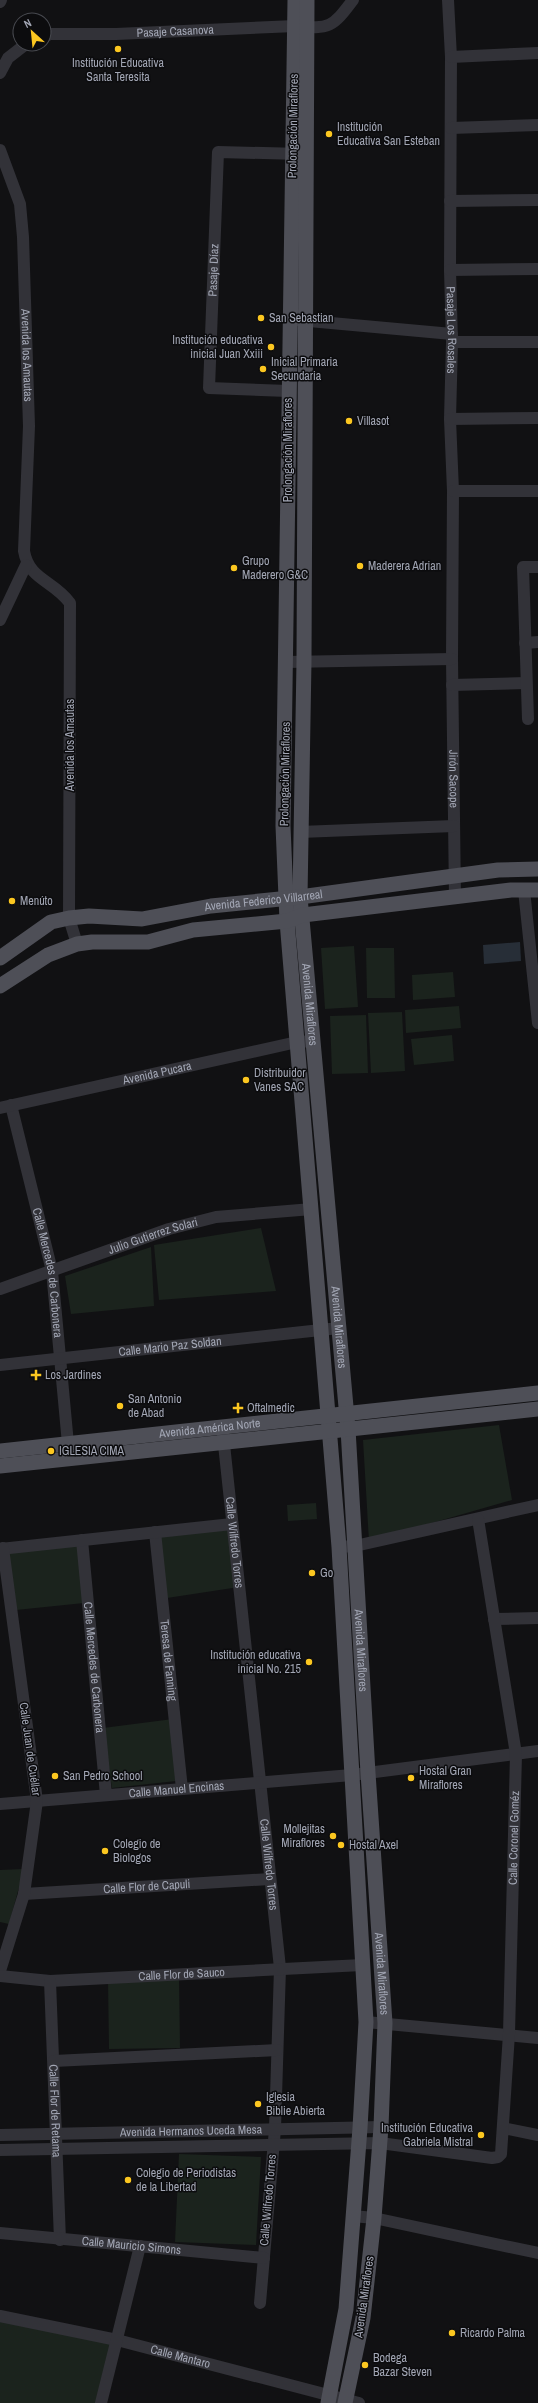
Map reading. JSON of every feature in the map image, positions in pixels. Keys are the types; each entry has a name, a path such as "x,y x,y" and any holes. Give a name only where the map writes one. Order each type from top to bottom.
{"main road":[{"name":"Prolongación Miraflores","path":"295,0 301,27"},
{"name":"Prolongación Miraflores","path":"294,898 300,832 304,661 297,320 301,27 307,0"},
{"name":"Prolongación Miraflores","path":"294,898 283,826 287,662 288,391 297,320"},
{"name":"Avenida Federico Villarreal","path":"0,958 51,922 69,918 89,916 142,919 211,906 294,898 498,870 538,869"},
{"name":"Avenida Federico Villarreal","path":"0,986 48,955 77,944 92,942 143,942 193,930 287,921 303,915 531,890"},
{"name":"Avenida Miraflores","path":"294,898 303,915 348,1422 368,1773 386,2023 381,2127 374,2218 363,2318 350,2402"},
{"name":"Avenida Miraflores","path":"294,898 287,921 339,1547 366,2022 360,2128 346,2309 329,2399"},
{"path":"311,1204 328,1198"},
{"name":"Avenida América Norte","path":"0,1466 330,1431 348,1422 538,1393"},
{"name":"Avenida América Norte","path":"0,1451 329,1416 348,1422 538,1409"}],"street":[{"name":"Pasaje Casanova","path":"52,34 116,34 301,27 320,28 334,24 353,0"},
{"name":"Pasaje Los Rosales","path":"448,0 451,57 450,270 452,338 450,419 453,491 452,659"},
{"path":"0,73 8,58 16,52"},
{"path":"451,57 538,53"},
{"path":"451,128 538,125"},
{"name":"Avenida los Amautas","path":"0,150 20,204 23,237 29,426 24,550 26,564 0,620"},
{"name":"Pasaje Díaz","path":"288,391 209,388 218,152 299,154"},
{"path":"450,201 538,200"},
{"path":"450,270 538,269"},
{"path":"297,320 452,338 538,342"},
{"path":"450,419 538,418"},
{"path":"453,491 538,491"},
{"name":"Avenida los Amautas","path":"26,564 39,576 61,591 70,603 69,918 77,944"},
{"path":"528,720 523,568 538,567"},
{"path":"525,643 538,642"},
{"path":"287,662 452,659"},
{"name":"Jirón Sacope","path":"452,659 456,898"},
{"path":"452,685 526,684"},
{"path":"300,832 454,826"},
{"path":"531,890 538,1023"},
{"name":"Avenida Pucara","path":"5,1106 297,1042 314,1041"},
{"name":"Calle Mercedes de Carbonera","path":"5,1106 52,1271 68,1444"},
{"name":"Julio Gutierrez Solari","path":"0,1289 169,1229 216,1217 311,1204"},
{"name":"Calle Mario Paz Soldan","path":"0,1364 339,1328"},
{"name":"Calle Wilfredo Torres","path":"222,1428 280,1968 275,2130 260,2303"},
{"path":"339,1547 355,1546 538,1505"},
{"name":"Calle Coronel Goméz","path":"478,1519 516,1754 509,2034 504,2128 501,2154 498,2157"},
{"path":"1,1549 232,1524"},
{"name":"Teresa de Fanning","path":"155,1532 182,1789"},
{"name":"Calle Mercedes de Carbonera","path":"82,1540 106,1795"},
{"name":"Calle Juan de Cuéllar","path":"0,1971 24,1894 37,1801 1,1549"},
{"path":"494,1619 538,1618"},
{"name":"Calle Manuel Encinas","path":"0,1804 352,1775 538,1751"},
{"name":"Calle Flor de Capuli","path":"24,1894 270,1878"},
{"name":"Calle Flor de Sauco","path":"0,1976 50,1981 280,1968 362,1965"},
{"name":"Calle Flor de Retama","path":"50,1981 60,2240"},
{"path":"366,2022 509,2034 538,2038"},
{"path":"54,2060 277,2050"},
{"name":"Avenida Hermanos Uceda Mesa","path":"0,2135 381,2127"},
{"path":"504,2128 538,2135"},
{"name":"Avenida Hermanos Uceda Mesa","path":"0,2150 380,2143 498,2157"},
{"path":"353,2216 374,2218 538,2253"},
{"name":"Calle Mauricio Simons","path":"0,2233 60,2240 264,2258"},
{"path":"103,2403 140,2246"},
{"name":"Calle Mantaro","path":"0,2316 117,2340 329,2399 350,2402"}],"shaded area":[{"path":"520,942 521,961 484,964 483,945"},
{"path":"354,946 358,1007 325,1009 321,948"},
{"path":"366,948 394,948 395,998 367,998"},
{"path":"453,972 455,997 413,1000 412,975"},
{"path":"459,1006 461,1028 406,1033 405,1010"},
{"path":"402,1012 405,1071 371,1073 368,1013"},
{"path":"366,1015 368,1073 332,1074 330,1016"},
{"path":"452,1035 454,1061 414,1065 411,1039"},
{"path":"261,1228 276,1291 159,1300 154,1245"},
{"path":"151,1247 154,1306 71,1314 65,1276"},
{"path":"499,1425 512,1500 369,1541 363,1440"},
{"path":"316,1503 317,1519 288,1521 287,1505"},
{"path":"234,1528 239,1587 167,1598 159,1535"},
{"path":"79,1545 84,1603 16,1610 8,1552"},
{"path":"173,1719 176,1781 112,1788 103,1728"},
{"path":"24,1869 9,1924 0,1922 0,1870"},
{"path":"179,1978 180,2048 109,2049 108,1980"},
{"path":"179,2154 261,2157 256,2245 175,2242"},
{"path":"0,2316 117,2340 101,2403 0,2403"}],"place":[{"name":"Institución Educativa Santa Teresita","path":"118,49"},
{"name":"Institución Educativa San Esteban","path":"329,134"},
{"name":"San Sebastian","path":"261,318"},
{"name":"Institución educativa inicial Juan Xxiii","path":"271,347"},
{"name":"Inicial Primaria Secundaria","path":"263,369"},
{"name":"Villasot","path":"349,421"},
{"name":"Maderera Adrian","path":"360,566"},
{"name":"Grupo Maderero G&C","path":"234,568"},
{"name":"Menúto","path":"12,901"},
{"name":"Distribuidor Vanes SAC","path":"246,1080"},
{"name":"Los Jardines","path":"36,1375"},
{"name":"San Antonio de Abad","path":"120,1406"},
{"name":"Oftalmedic","path":"238,1408"},
{"name":"IGLESIA CIMA","path":"51,1451"},
{"name":"Go","path":"312,1573"},
{"name":"Institución educativa inicial No. 215","path":"309,1662"},
{"name":"San Pedro School","path":"55,1776"},
{"name":"Hostal Gran Miraflores","path":"411,1778"},
{"name":"Mollejitas Miraflores","path":"333,1836"},
{"name":"Hostal Axel","path":"341,1845"},
{"name":"Colegio de Biologos","path":"105,1851"},
{"name":"Iglesia Biblie Abierta","path":"258,2104"},
{"name":"Institución Educativa Gabriela Mistral","path":"481,2135"},
{"name":"Colegio de Periodistas de la Libertad","path":"128,2180"},
{"name":"Ricardo Palma","path":"452,2333"},
{"name":"Bodega Bazar Steven","path":"365,2365"}]}
